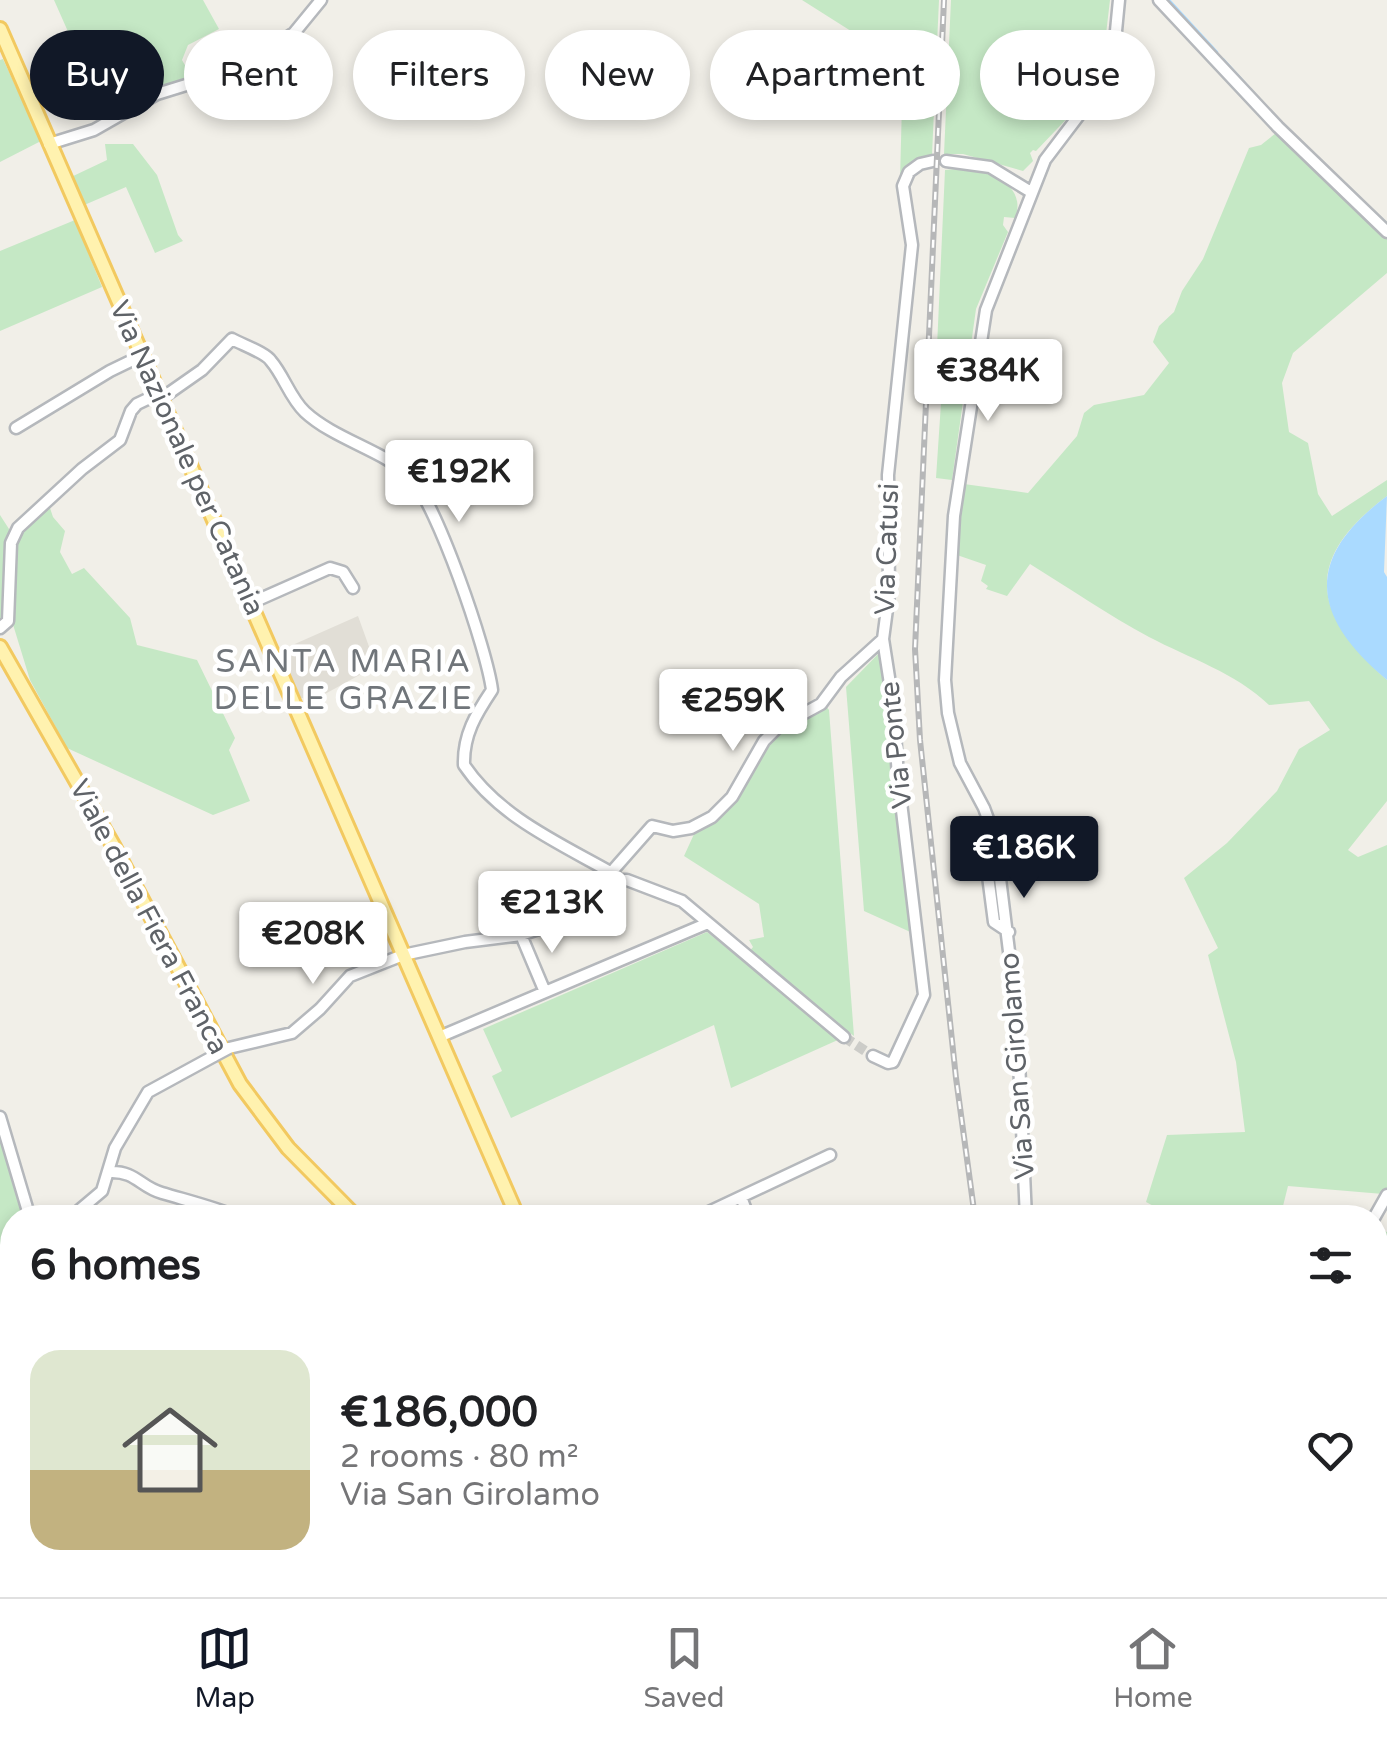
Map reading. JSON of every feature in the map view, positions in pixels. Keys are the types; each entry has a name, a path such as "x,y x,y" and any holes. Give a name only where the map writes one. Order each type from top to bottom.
{"main road":[{"name":"Via Nazionale per Catania","path":"0,29 512,1205"},
{"name":"Viale della Fiera Franca","path":"0,647 114,848 240,1084 288,1148 343,1205"}],"street":[{"path":"48,144 94,130 157,94 212,77 256,54 294,33 321,0"},
{"name":"Via San Girolamo","path":"1025,1205 1018,1016 1009,932 994,875 991,824 960,762 950,729 944,680 954,516 986,310 1053,146 1089,102 1116,30 1119,0"},
{"path":"1159,0 1278,127 1387,232"},
{"name":"Via Catusi","path":"85,1205 102,1190 115,1148 148,1092 229,1048 292,1033 320,1010 350,976 403,955 521,935 548,926 612,888 614,876 652,826 673,831 691,828 712,817 732,797 764,741 777,728 821,704 841,677 882,639 890,594 888,475 912,245 903,186 909,172 934,160"},
{"path":"946,161 990,167 1031,192"},
{"path":"0,628 8,620 11,543 18,528 120,440 131,410 202,370 232,338 270,358 306,413 411,478 434,517 484,651 491,684 492,690 468,732 464,764 488,795 516,818 614,876 682,902 844,1036"},
{"path":"16,428 143,355"},
{"path":"251,603 330,568 343,572 353,588"},
{"name":"Via Ponte","path":"873,1056 894,1062 924,995 893,703 882,639"},
{"path":"994,875 994,922 1009,932"},
{"path":"439,1038 708,923"},
{"path":"521,935 545,992"},
{"path":"0,1117 26,1205"},
{"path":"722,1205 830,1154"},
{"path":"110,1172 126,1171 157,1192 209,1205"},
{"path":"740,1196 744,1205"}],"shaded area":[{"path":"358,616 376,666 303,706 303,698 279,651"}],"green space":[{"path":"54,0 203,0 219,29 184,30 184,78 164,85 164,30 67,30"},
{"path":"802,0 939,0 938,30 849,30"},
{"path":"951,0 1110,0 1106,30 980,30 980,120 1066,120 1030,153 1033,161 1023,171 963,154 944,154 946,120 960,120 960,30 950,30"},
{"path":"3,59 41,141 0,162"},
{"path":"902,120 934,120 932,155 910,164 900,180"},
{"path":"1276,133 1387,238 1387,273 1293,353 1282,383 1289,432 1308,443 1318,494 1332,516 1387,480 1387,496 1341,542 1330,565 1327,587 1343,632 1387,680 1387,801 1348,850 1358,857 1387,845 1387,1189 1383,1194 1288,1186 1283,1205 1152,1205 1146,1202 1167,1135 1245,1132 1236,1062 1208,955 1218,948 1184,878 1227,843 1277,791 1299,749 1330,730 1309,701 1269,705 1227,675 1134,629 1030,564 1007,596 986,589 988,586 981,581 986,565 957,555 964,484 1028,493 1077,436 1084,413 1094,405 1144,395 1169,363 1153,342 1159,326 1174,312 1182,291 1203,259 1249,148 1261,145"},
{"path":"105,144 133,144 157,175 183,241 155,253 126,187 82,206 69,178 107,160"},
{"path":"967,168 1005,183 1016,198 1017,207 1015,218 1004,217 1003,225 1008,232 976,309 952,480 936,478 944,358 937,347 945,170"},
{"path":"75,220 102,287 0,331 0,251"},
{"path":"49,505 65,531 60,552 72,574 84,568 130,618 137,645 197,660 235,738 229,750 250,801 213,815 67,748 30,680 11,618 14,544 21,530"},
{"path":"0,515 9,529 0,622"},
{"path":"882,650 891,703 893,794 911,896 905,898 906,903 914,906 917,935 864,911 846,687"},
{"path":"825,705 829,710 854,1036 748,953 753,947 749,940 764,937 759,904 684,856 695,832 715,819 772,735"},
{"path":"707,932 840,1039 731,1088 714,1025 511,1118 492,1076 502,1071 483,1029"},
{"path":"0,1136 20,1205 0,1205"}],"water":[{"path":"1387,496 1387,680 1343,633 1331,610 1327,587 1330,565 1341,542"}],"waterway":[{"path":"1169,0 1217,52"},
{"path":"1223,59 1254,93"},
{"path":"1267,108 1275,116"},
{"path":"1341,181 1387,224"}],"tunnel":[{"path":"844,1037 873,1056"}],"railway":[{"path":"944,0 915,649 920,740 973,1205"}],"district":[{"name":"SANTA MARIA DELLE GRAZIE","path":"344,680"}]}
